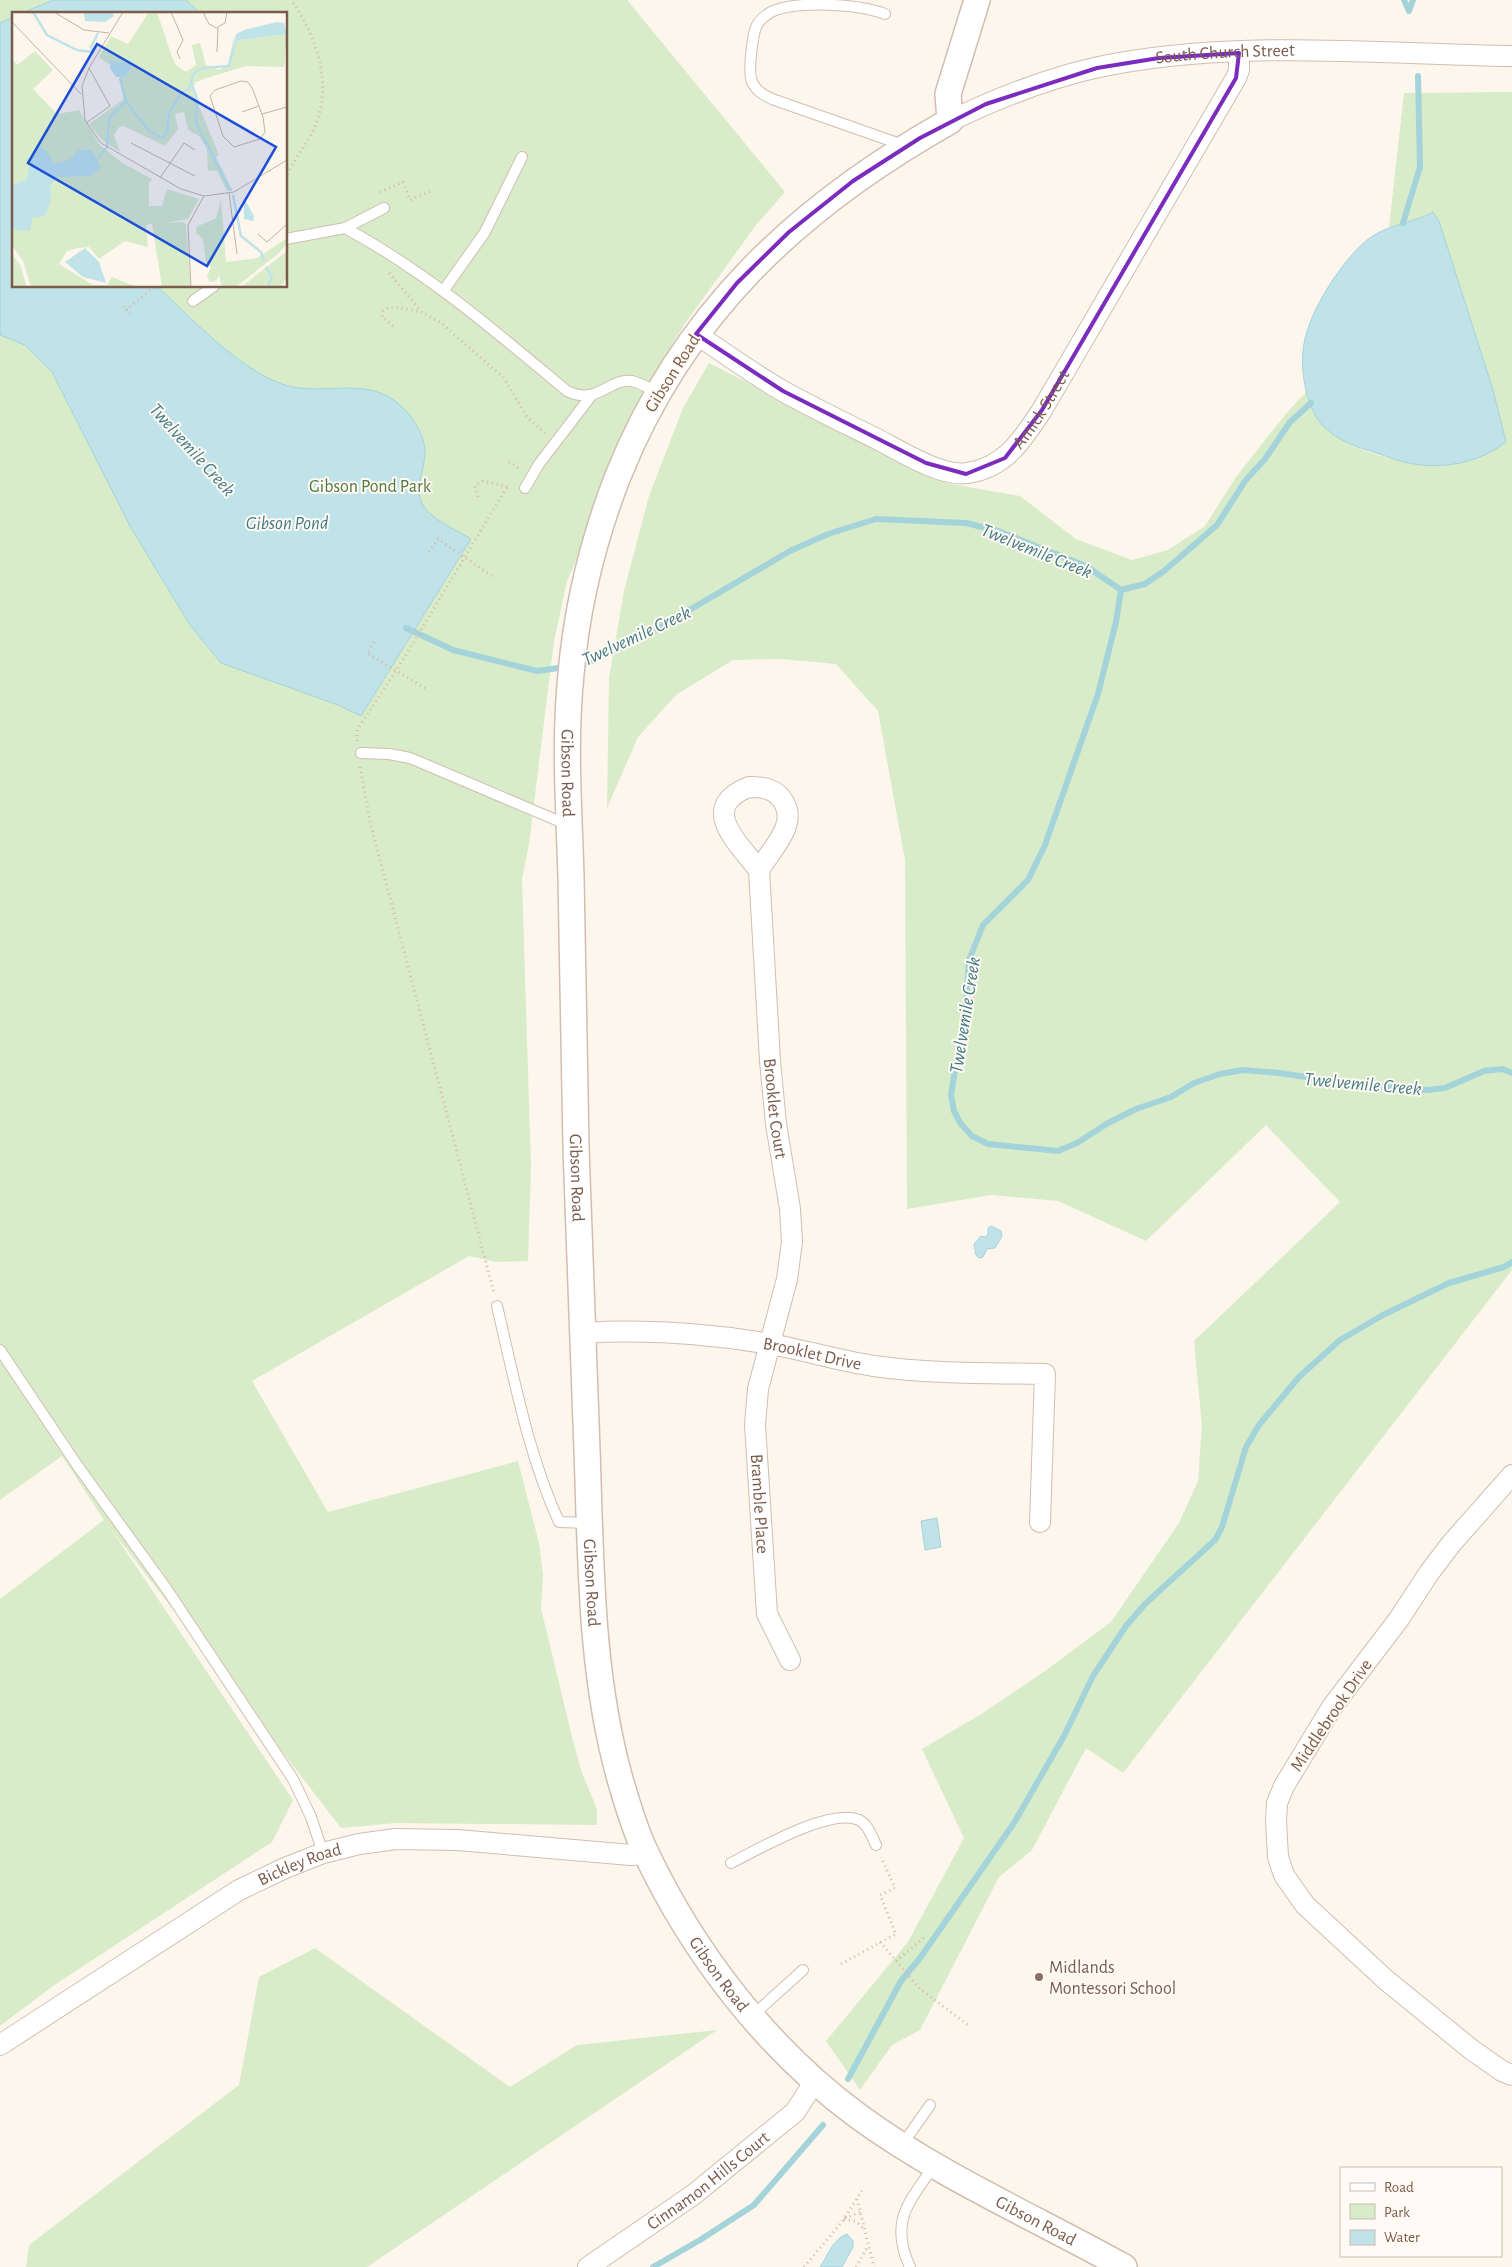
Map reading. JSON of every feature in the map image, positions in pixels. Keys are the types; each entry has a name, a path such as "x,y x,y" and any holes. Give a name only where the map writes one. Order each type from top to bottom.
{"street":[{"path":"950,121 948,94 977,0"},
{"name":"South Church Street","path":"950,121 1025,88 1097,68 1159,58 1239,52 1512,56"},
{"name":"Amick Street","path":"696,334 746,369 783,391 926,463 953,473 966,474 992,465 1005,458 1017,447 1042,410 1236,78 1239,70 1239,52"},
{"name":"Gibson Road","path":"950,121 906,146 853,181 789,232 737,283 696,334 658,393 619,474 601,525 584,584 572,664 568,720 569,826 582,1332 589,1523 597,1658 603,1711 626,1800 646,1854 685,1923 708,1959 752,2016 815,2081 856,2115 935,2165 1124,2267"},
{"name":"Brooklet Court","path":"758,870 770,1061 776,1124 790,1209 792,1242 786,1280 771,1344"},
{"name":"Brooklet Drive","path":"582,1332 630,1330 688,1332 771,1344 882,1367 1045,1374 1040,1522"},
{"name":"Bramble Place","path":"771,1344 758,1389 755,1425 766,1614 790,1660"},
{"name":"Middlebrook Drive","path":"1512,1474 1451,1544 1429,1573 1399,1619 1332,1707 1284,1786 1277,1803 1276,1821 1278,1858 1284,1875 1305,1905 1386,1980 1472,2050 1502,2071 1512,2075"},
{"name":"Bickley Road","path":"0,2045 239,1890 285,1868 323,1853 359,1844 396,1839 457,1840 631,1855 646,1854"},
{"name":"Cinnamon Hills Court","path":"588,2267 693,2195 795,2112 815,2081"}],"lane":[{"path":"885,14 859,6 828,4 783,8 773,11 761,20 756,27 750,76 759,91 772,99 906,146"},
{"path":"444,290 485,232 522,157"},
{"path":"288,239 345,228 384,208"},
{"path":"345,228 380,247 444,290 567,391 578,396 591,396 624,382 631,381 658,393"},
{"path":"193,301 211,288"},
{"path":"525,488 539,464 591,396"},
{"path":"361,753 389,754 410,758 569,826"},
{"path":"497,1306 524,1418 549,1500 560,1522 589,1523"},
{"path":"0,1350 77,1465 135,1542 293,1779 312,1817 323,1853"},
{"path":"731,1863 792,1832 850,1818 859,1820 868,1829 876,1846"},
{"path":"752,2016 803,1970"},
{"path":"902,2145 930,2105"},
{"path":"910,2267 901,2239 902,2218 914,2194 935,2165"}],"path":[{"path":"288,174 313,130 320,110 324,89 318,54 305,24 291,0"},
{"path":"384,208 378,194 403,182 410,200 432,192"},
{"path":"380,247 387,270 420,311 440,323 504,378 527,417 548,437"},
{"path":"126,310 153,288"},
{"path":"123,306 130,314"},
{"path":"393,326 382,318 386,308 394,307 420,311"},
{"path":"509,462 518,468 521,476"},
{"path":"478,497 476,486 483,481 507,487 513,486"},
{"path":"497,1306 370,822 359,772 361,753 357,743 357,730 396,671 507,487"},
{"path":"430,552 438,539 496,578"},
{"path":"374,642 367,653 428,690"},
{"path":"841,1964 896,1934 880,1895 895,1888 876,1846"},
{"path":"896,1961 926,1936"},
{"path":"880,1942 920,1988 968,2025"},
{"path":"804,2267 844,2219 863,2189"},
{"path":"857,2198 874,2267"},
{"path":"844,2219 860,2212"},
{"path":"844,2219 857,2222 865,2230"},
{"path":"856,2267 869,2245"}],"highlighted area":[{"path":"1239,53 1236,78 1042,410 1005,458 966,474 926,463 783,391 696,334 737,283 789,232 853,181 920,138 986,104 1097,68 1159,58"}],"green space":[{"name":"Gibson Pond Park","path":"0,0 627,0 785,192 756,225 684,325 641,396 607,472 580,552 567,581 554,641 529,844 522,880 531,1166 528,1261 496,1262 469,1256 252,1381 328,1512 518,1461 539,1543 543,1575 541,1608 582,1773 597,1809 597,1825 396,1823 341,1828 111,1529 293,1800 272,1842 53,1986 0,2026 0,1599 104,1520 62,1456 0,1500"},
{"path":"1512,92 1512,1270 1123,1773 1086,1748 1032,1850 999,1877 920,2030 892,2045 860,2090 826,2041 908,1942 964,1838 922,1749 983,1713 1045,1671 1111,1622 1179,1523 1198,1481 1202,1426 1194,1341 1340,1202 1266,1125 1146,1241 1058,1201 991,1195 907,1209 905,860 878,711 836,664 781,659 733,660 676,695 638,737 607,808 609,678 624,591 649,496 683,408 709,363 946,483 1020,496 1076,539 1132,560 1168,550 1205,526 1236,477 1284,416 1306,392 1319,420 1331,432 1347,443 1366,451 1409,462 1449,464 1466,461 1432,212 1424,217 1389,227 1404,93"},
{"path":"315,1948 510,2087 577,2045 717,2030 367,2267 26,2267 29,2245 239,2085 259,1977"}],"water":[{"path":"53,0 186,0 199,12 25,12"},
{"name":"Gibson Pond","path":"12,18 12,288 159,288 216,341 249,367 266,377 297,388 358,388 373,391 387,396 400,405 418,427 425,448 419,488 421,501 433,516 471,539 361,716 338,705 221,663 190,625 131,528 52,372 25,345 0,335 0,23"},
{"path":"1433,212 1439,221 1493,390 1506,442 1472,460 1434,466 1409,463 1365,450 1335,436 1323,426 1313,411 1306,391 1303,369 1303,348 1314,313 1329,285 1357,249 1367,240 1391,227"},
{"path":"991,1226 1001,1231 1002,1236 995,1248 987,1249 983,1257 979,1258 976,1255 974,1244 981,1236 985,1237 988,1235 988,1228"},
{"path":"937,1518 941,1547 925,1550 921,1521"},
{"path":"847,2234 853,2241 853,2247 842,2267 820,2267 834,2243"}],"waterway":[{"path":"1404,0 1409,11"},
{"path":"1409,11 1413,0"},
{"path":"1403,223 1420,167 1418,76"},
{"path":"1121,590 1145,584 1164,571 1217,525 1245,481 1265,459 1290,422 1311,403"},
{"name":"Twelvemile Creek","path":"577,664 589,662 657,629 790,551 828,534 876,519 966,523 998,531 1086,566 1121,590"},
{"name":"Twelvemile Creek","path":"1121,590 1116,622 1098,694 1045,845 1028,880 983,925 969,960 966,1004 951,1095 954,1111 961,1124 972,1136 988,1144 1058,1151 1077,1143 1108,1123 1136,1109 1171,1097 1194,1083 1220,1074 1243,1070 1279,1073 1367,1086 1427,1090 1445,1088 1484,1071 1503,1069 1512,1073"},
{"name":"Twelvemile Creek","path":"406,628 453,650 537,671 565,667"},
{"path":"848,2079 901,1981 920,1958 1014,1823 1064,1736 1093,1676 1126,1626 1145,1604 1215,1540 1222,1527 1246,1447 1259,1425 1299,1377 1340,1340 1383,1315 1449,1283 1504,1267 1512,1262"},
{"path":"653,2267 700,2240 754,2205 823,2125"}],"place":[{"name":"Midlands Montessori School","path":"1039,1977"}]}
